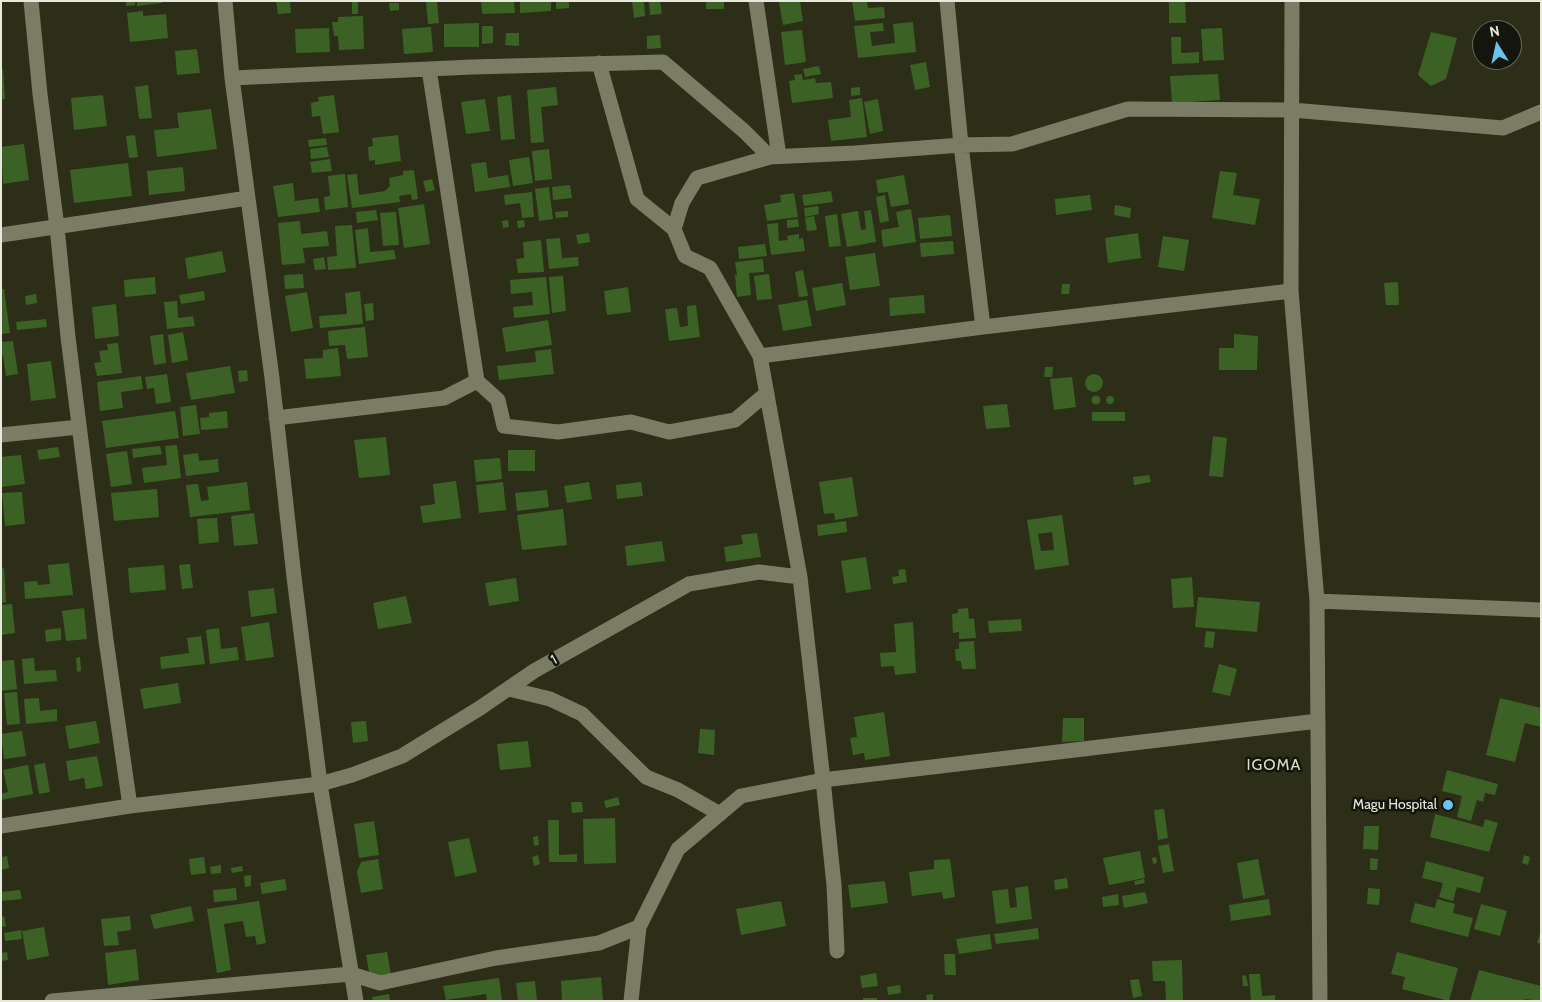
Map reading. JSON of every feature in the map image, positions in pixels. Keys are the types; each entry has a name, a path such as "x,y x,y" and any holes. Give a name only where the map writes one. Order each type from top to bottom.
{"street":[{"path":"30,1 79,427 106,640 130,806"},
{"path":"225,1 232,78 276,418 320,784 356,1001"},
{"path":"756,1 774,156"},
{"path":"947,1 983,327"},
{"path":"1292,1 1292,291 1317,601 1320,1001"},
{"path":"232,78 429,69 663,62 774,156"},
{"path":"599,64 638,199 674,229 686,256 710,268 760,356 800,576 834,885 837,951"},
{"path":"429,69 477,381 498,400 504,426 558,432 631,422 669,432 735,420 767,393"},
{"path":"674,229 682,203 697,178 774,156 855,153 962,145 1012,144 1128,109 1292,110 1503,128 1541,112"},
{"path":"1,236 248,198"},
{"path":"760,356 983,327 1292,291"},
{"path":"276,418 444,398 477,381"},
{"path":"1,435 79,427"},
{"name":"1","path":"1,826 130,806 320,784 352,775 402,756 480,708 534,671 689,584 759,572 800,576"},
{"path":"1317,601 1541,610"},
{"path":"509,689 550,700 582,714 646,777 678,790 720,814"},
{"path":"631,1001 639,927 678,850 741,796 823,780 1318,721"},
{"path":"52,1001 351,974 380,983 496,958 599,943 639,927"}],"building":[{"path":"126,1 135,1 135,5 126,6"},
{"path":"137,1 162,1 162,3 137,6"},
{"path":"276,1 290,1 291,13 278,14"},
{"path":"426,1 437,1 439,23 428,24"},
{"path":"481,1 514,1 515,13 482,14"},
{"path":"520,1 551,1 551,11 520,13"},
{"path":"556,1 569,1 569,8 556,9"},
{"path":"632,1 644,1 645,16 634,18"},
{"path":"649,1 660,1 662,14 650,15"},
{"path":"706,1 724,1 724,9 706,9"},
{"path":"800,1 803,21 783,25 779,2"},
{"path":"852,1 867,1 868,8 884,7 885,18 855,21"},
{"path":"1169,1 1185,1 1186,23 1169,23"},
{"path":"352,2 358,2 358,14 352,14"},
{"path":"389,3 399,3 399,10 390,11"},
{"path":"143,11 143,16 166,14 168,38 130,42 127,13"},
{"path":"363,16 364,49 339,50 338,36 334,36 332,22 338,22 338,17"},
{"path":"913,22 916,52 858,58 854,26 883,23 884,31 870,32 872,46 895,43 893,24"},
{"path":"479,23 479,47 444,47 444,24"},
{"path":"482,26 493,26 493,43 482,44"},
{"path":"431,27 433,52 404,54 402,29"},
{"path":"329,28 330,52 296,53 295,29"},
{"path":"1222,28 1224,60 1203,61 1201,29"},
{"path":"802,30 806,62 785,65 781,32"},
{"path":"1431,32 1457,38 1446,79 1431,86 1418,75"},
{"path":"506,33 519,33 519,46 505,45"},
{"path":"660,35 661,48 647,49 647,36"},
{"path":"1171,37 1181,37 1181,53 1199,52 1199,63 1172,64"},
{"path":"197,49 200,73 177,75 175,51"},
{"path":"926,62 930,87 915,90 910,65"},
{"path":"819,66 821,74 805,77 803,69"},
{"path":"1,69 3,69 5,99 1,99"},
{"path":"802,74 803,80 815,78 816,83 831,82 833,98 792,103 789,81 795,80 794,75"},
{"path":"1218,74 1220,100 1172,103 1170,76"},
{"path":"148,85 152,118 139,119 135,87"},
{"path":"556,87 558,105 541,107 544,142 531,143 527,90"},
{"path":"860,87 860,95 851,96 851,88"},
{"path":"103,95 107,126 74,130 71,98"},
{"path":"334,95 339,132 323,134 320,116 312,117 311,103 319,101 318,97"},
{"path":"511,95 515,139 501,140 497,97"},
{"path":"862,98 867,137 831,141 828,120 851,117 849,100"},
{"path":"485,99 490,131 466,134 461,102"},
{"path":"878,99 883,131 870,134 864,102"},
{"path":"211,109 217,149 157,157 154,130 179,128 177,113"},
{"path":"135,135 138,157 129,158 126,136"},
{"path":"398,135 401,161 375,165 375,160 369,161 368,147 373,146 372,138"},
{"path":"326,138 327,145 309,147 308,140"},
{"path":"24,144 29,180 3,184 1,147"},
{"path":"327,147 329,157 311,159 310,149"},
{"path":"549,149 552,179 535,181 532,151"},
{"path":"529,157 533,183 513,186 509,160"},
{"path":"330,159 332,171 312,173 310,162"},
{"path":"486,162 488,178 508,175 510,187 475,192 471,164"},
{"path":"128,163 132,196 74,203 70,170"},
{"path":"183,167 185,191 149,195 147,171"},
{"path":"414,170 418,199 412,200 411,194 399,196 400,202 352,208 347,175 357,174 359,195 385,191 390,186 389,178 403,175 403,171"},
{"path":"1220,171 1237,173 1233,195 1260,199 1255,225 1212,218"},
{"path":"345,174 348,207 325,210 324,197 330,196 328,176"},
{"path":"904,175 909,204 891,207 888,192 878,193 876,180"},
{"path":"432,179 435,190 426,192 423,181"},
{"path":"293,183 295,201 318,198 320,212 278,217 273,186"},
{"path":"570,185 572,198 553,200 552,187"},
{"path":"549,187 553,219 539,221 535,189"},
{"path":"831,191 833,202 804,206 802,195"},
{"path":"532,192 534,217 522,218 520,203 505,205 504,195"},
{"path":"794,193 798,217 767,221 764,205 781,202 780,195"},
{"path":"885,195 889,221 880,223 876,197"},
{"path":"1090,195 1092,210 1056,215 1055,199"},
{"path":"424,204 430,244 404,248 398,208"},
{"path":"1115,205 1131,208 1130,218 1114,215"},
{"path":"818,206 819,214 805,217 804,208"},
{"path":"911,209 916,242 883,247 881,230 899,227 896,212"},
{"path":"376,210 378,220 357,223 356,212"},
{"path":"871,210 876,242 847,247 841,214 858,211 861,230 866,229 864,211"},
{"path":"568,211 568,217 556,218 555,212"},
{"path":"396,212 399,245 383,246 380,213"},
{"path":"837,214 841,246 829,247 825,216"},
{"path":"950,215 952,236 920,239 918,218"},
{"path":"814,216 817,230 807,231 805,218"},
{"path":"798,219 799,227 787,228 787,220"},
{"path":"508,220 509,227 503,228 502,221"},
{"path":"524,220 525,227 518,228 517,221"},
{"path":"300,221 301,234 327,231 329,246 303,248 305,263 282,265 278,223"},
{"path":"778,223 779,241 788,240 787,236 799,234 799,239 803,238 805,251 771,255 767,224"},
{"path":"352,225 356,268 328,270 327,257 337,256 335,226"},
{"path":"368,228 370,252 394,250 396,259 359,264 355,230"},
{"path":"589,233 590,242 578,244 576,235"},
{"path":"1138,233 1141,258 1108,263 1105,238"},
{"path":"1163,236 1189,240 1184,271 1158,267"},
{"path":"560,238 562,258 578,257 579,266 549,269 546,239"},
{"path":"541,240 544,272 518,273 516,259 524,258 523,242"},
{"path":"953,241 954,254 921,257 920,243"},
{"path":"765,244 767,256 739,259 738,247"},
{"path":"222,251 226,272 188,279 185,258"},
{"path":"875,253 880,286 850,290 845,257"},
{"path":"324,257 326,269 315,270 313,259"},
{"path":"763,259 764,272 749,273 751,295 737,297 735,262"},
{"path":"803,270 808,296 799,297 795,272"},
{"path":"303,274 304,288 285,289 284,275"},
{"path":"769,274 772,299 757,300 754,276"},
{"path":"563,276 566,311 552,313 549,277"},
{"path":"155,277 156,294 125,297 124,280"},
{"path":"546,277 550,314 514,318 513,307 533,305 532,292 511,294 510,280"},
{"path":"1398,282 1399,305 1386,305 1384,283"},
{"path":"842,283 846,305 816,311 812,288"},
{"path":"1062,284 1070,284 1069,294 1061,294"},
{"path":"628,287 631,312 607,315 604,291"},
{"path":"1,289 4,289 10,333 1,334"},
{"path":"204,291 205,300 181,304 179,295"},
{"path":"360,291 363,324 320,328 319,316 347,314 345,293"},
{"path":"307,292 313,328 291,332 285,296"},
{"path":"36,294 37,303 26,305 25,296"},
{"path":"924,295 925,313 890,316 889,298"},
{"path":"807,300 812,326 783,331 778,305"},
{"path":"177,301 178,318 193,316 195,326 167,329 164,302"},
{"path":"373,303 374,320 366,321 364,304"},
{"path":"116,304 119,336 95,339 92,307"},
{"path":"696,305 700,337 669,341 665,309 677,308 680,327 688,326 687,306"},
{"path":"46,319 47,327 17,330 16,322"},
{"path":"548,320 552,345 506,352 502,328"},
{"path":"365,327 368,357 347,359 345,345 329,346 328,331"},
{"path":"183,332 188,360 172,363 168,335"},
{"path":"163,334 166,363 154,365 150,336"},
{"path":"1234,334 1258,336 1257,370 1219,370 1219,348 1234,348"},
{"path":"13,341 18,374 6,376 3,355 1,355 1,342"},
{"path":"118,343 122,373 97,376 94,363 101,362 99,351 108,350 107,344"},
{"path":"338,348 341,376 306,379 304,359 323,358 323,350"},
{"path":"551,349 554,374 499,380 497,366 536,362 535,351"},
{"path":"51,361 56,398 31,401 27,364"},
{"path":"230,366 235,393 191,400 186,373"},
{"path":"1045,367 1053,367 1052,377 1044,377"},
{"path":"247,370 248,381 239,382 238,371"},
{"path":"167,374 171,402 156,404 154,388 147,389 145,377"},
{"path":"1094,374 1100,377 1103,383 1100,389 1094,392 1088,389 1085,383 1088,377"},
{"path":"141,376 143,389 121,392 123,408 100,411 97,382"},
{"path":"1072,377 1076,407 1054,410 1050,379"},
{"path":"1096,395 1101,400 1096,405 1091,400"},
{"path":"1110,396 1114,400 1110,404 1106,400"},
{"path":"1007,404 1010,427 986,429 983,406"},
{"path":"196,405 200,434 183,436 180,407"},
{"path":"175,411 179,438 106,448 102,421"},
{"path":"227,411 228,428 201,430 200,418 209,417 209,413"},
{"path":"1092,412 1125,412 1125,421 1092,421"},
{"path":"1213,436 1227,438 1223,477 1209,476"},
{"path":"386,437 390,475 359,478 354,440"},
{"path":"177,445 181,478 144,483 142,468 167,465 165,446"},
{"path":"160,446 162,454 133,458 132,449"},
{"path":"58,447 60,457 39,460 37,450"},
{"path":"508,450 535,450 535,471 508,471"},
{"path":"127,451 132,484 111,487 106,454"},
{"path":"198,453 199,461 218,459 219,472 186,476 183,455"},
{"path":"21,455 25,484 1,487 1,457"},
{"path":"500,458 502,479 476,482 474,460"},
{"path":"1149,475 1151,482 1134,485 1133,477"},
{"path":"852,477 858,516 835,520 834,513 824,514 819,482"},
{"path":"456,481 461,518 423,523 420,506 435,504 433,484"},
{"path":"247,482 250,510 190,517 186,485 198,484 201,501 209,500 207,487"},
{"path":"503,482 506,510 479,513 476,485"},
{"path":"589,482 592,499 567,503 564,486"},
{"path":"641,482 643,496 617,499 616,485"},
{"path":"157,489 159,517 114,521 111,493"},
{"path":"547,490 549,507 517,511 515,493"},
{"path":"22,492 25,524 5,526 2,493"},
{"path":"563,509 567,545 522,550 517,515"},
{"path":"254,513 258,544 234,546 231,516"},
{"path":"1062,515 1069,565 1035,570 1027,520","holes":["1052,532 1054,550 1041,551 1038,534"]},
{"path":"217,518 219,542 199,544 197,519"},
{"path":"846,521 847,532 818,536 817,525"},
{"path":"757,533 761,557 726,562 724,547 743,544 741,535"},
{"path":"662,541 665,561 627,566 625,546"},
{"path":"866,557 871,589 846,593 841,561"},
{"path":"69,563 73,595 25,599 24,582 37,581 38,585 50,584 48,565"},
{"path":"190,564 193,588 182,589 179,565"},
{"path":"164,565 166,590 130,593 128,568"},
{"path":"4,568 6,602 1,603 1,569"},
{"path":"905,569 907,582 893,584 892,577 899,576 898,570"},
{"path":"1192,577 1194,607 1173,608 1171,579"},
{"path":"516,578 519,601 489,606 485,583"},
{"path":"274,588 277,613 251,617 248,591"},
{"path":"406,596 412,623 378,629 373,603"},
{"path":"1198,597 1260,602 1257,632 1195,627"},
{"path":"12,604 15,633 1,635 1,605"},
{"path":"84,608 87,639 66,641 62,611"},
{"path":"968,608 969,619 974,618 976,638 959,639 959,632 953,633 952,614 958,613 958,609"},
{"path":"1021,619 1022,631 989,633 988,621"},
{"path":"269,622 274,657 246,661 241,627"},
{"path":"913,622 916,673 895,675 894,666 881,667 880,653 896,652 894,624"},
{"path":"61,628 61,640 46,642 45,630"},
{"path":"219,628 221,649 237,647 239,660 210,664 206,630"},
{"path":"1206,631 1215,632 1213,648 1204,647"},
{"path":"201,636 205,664 161,669 160,657 189,653 187,638"},
{"path":"974,641 976,669 962,669 961,661 956,661 955,649 959,649 959,642"},
{"path":"80,657 81,671 77,672 76,658"},
{"path":"34,658 35,671 56,670 57,681 24,684 22,659"},
{"path":"14,660 17,689 1,691 1,661"},
{"path":"1219,664 1237,669 1230,696 1212,692"},
{"path":"178,683 181,703 144,709 140,689"},
{"path":"17,692 20,724 7,725 4,693"},
{"path":"39,698 40,711 57,709 57,721 26,724 24,699"},
{"path":"1500,698 1541,708 1541,727 1525,723 1515,762 1486,755"},
{"path":"884,712 890,756 865,760 864,753 853,755 850,738 857,737 854,717"},
{"path":"1063,718 1084,718 1084,741 1062,742"},
{"path":"96,721 100,743 69,749 65,726"},
{"path":"366,721 368,741 353,743 351,722"},
{"path":"700,729 715,730 714,755 698,753"},
{"path":"22,731 26,756 4,759 1,734"},
{"path":"528,741 531,767 500,770 497,744"},
{"path":"97,756 103,786 86,789 84,778 69,781 66,761"},
{"path":"45,763 50,792 39,794 34,765"},
{"path":"28,765 33,794 1,800 1,794 8,792 3,770"},
{"path":"1447,770 1498,784 1495,795 1485,793 1483,802 1477,800 1471,821 1457,817 1462,796 1442,791"},
{"path":"618,797 620,805 606,808 604,801"},
{"path":"571,802 582,802 583,812 572,813"},
{"path":"1164,809 1168,838 1158,840 1154,810"},
{"path":"1435,814 1483,827 1485,819 1498,823 1489,852 1430,837"},
{"path":"615,818 616,863 584,864 583,819"},
{"path":"548,820 559,820 559,855 577,854 577,862 549,862"},
{"path":"374,821 379,855 359,858 354,824"},
{"path":"1364,826 1379,826 1378,850 1363,849"},
{"path":"538,836 539,845 534,846 533,837"},
{"path":"469,838 477,872 455,877 448,842"},
{"path":"1169,844 1174,871 1163,873 1158,846"},
{"path":"1140,851 1145,878 1109,885 1103,858"},
{"path":"538,855 540,864 534,866 532,857"},
{"path":"1524,855 1530,857 1528,865 1522,863"},
{"path":"7,856 9,868 1,870 1,857"},
{"path":"204,857 206,873 191,875 189,859"},
{"path":"1156,857 1157,863 1153,864 1152,858"},
{"path":"1370,858 1378,859 1377,870 1370,870"},
{"path":"378,859 383,889 361,893 357,872 361,862"},
{"path":"950,859 955,897 943,899 942,892 912,896 909,872 934,869 934,860"},
{"path":"1258,859 1265,895 1243,899 1237,863"},
{"path":"1426,861 1484,877 1480,893 1457,887 1453,901 1439,897 1443,883 1422,878"},
{"path":"221,865 221,873 211,874 210,867"},
{"path":"242,866 243,871 232,873 231,868"},
{"path":"251,875 251,886 245,887 244,876"},
{"path":"1067,878 1068,888 1055,890 1054,880"},
{"path":"285,879 287,890 262,894 260,883"},
{"path":"1144,879 1145,883 1135,885 1134,881"},
{"path":"885,881 888,903 851,908 848,885"},
{"path":"1028,886 1032,919 996,924 992,891 1008,889 1010,908 1017,907 1015,888"},
{"path":"236,888 237,900 214,902 213,890"},
{"path":"1368,888 1380,889 1379,905 1367,904"},
{"path":"20,890 22,899 1,901 1,892"},
{"path":"1145,892 1148,903 1124,908 1122,896"},
{"path":"1118,894 1119,905 1103,907 1102,897"},
{"path":"1269,899 1271,915 1231,921 1229,905"},
{"path":"1437,899 1455,904 1453,913 1473,918 1468,937 1410,922 1415,903 1435,908"},
{"path":"259,901 266,943 257,945 255,936 246,937 243,921 224,924 231,970 217,973 207,909"},
{"path":"781,901 786,926 741,935 736,909"},
{"path":"1481,904 1507,911 1500,936 1474,929"},
{"path":"191,906 194,921 154,929 150,915"},
{"path":"4,916 6,926 1,927 1,917"},
{"path":"130,916 131,930 117,932 119,945 104,946 101,919"},
{"path":"44,927 49,956 27,960 22,931"},
{"path":"1038,928 1039,939 996,944 994,934"},
{"path":"21,930 22,939 5,941 4,933"},
{"path":"1541,933 1541,944 1537,943"},
{"path":"990,934 992,949 959,954 956,939"},
{"path":"136,949 139,980 108,985 105,953"},
{"path":"7,952 8,960 1,961 1,953"},
{"path":"387,952 391,974 370,977 366,955"},
{"path":"1397,952 1458,968 1449,1001 1402,989 1405,977 1391,974"},
{"path":"944,954 955,954 956,975 945,975"},
{"path":"1182,960 1183,1001 1166,1001 1165,981 1153,981 1152,961"},
{"path":"1479,970 1541,986 1540,1001 1525,999 1525,1001 1470,1001"},
{"path":"876,973 878,986 862,988 860,976"},
{"path":"1249,974 1260,974 1262,996 1275,995 1275,1001 1251,1001"},
{"path":"1246,975 1248,986 1243,986 1242,976"},
{"path":"601,977 603,1001 562,1001 561,981"},
{"path":"499,978 502,1001 487,1001 486,994 446,1000 443,986"},
{"path":"1139,979 1142,996 1133,998 1130,980"},
{"path":"535,981 537,1001 518,1001 516,983"},
{"path":"900,985 901,993 888,995 887,987"},
{"path":"389,994 390,1001 373,1001 372,997"},
{"path":"933,994 933,1001 927,1001 926,995"},
{"path":"863,998 877,998 877,1001 863,1001"}],"place":[{"name":"Magu Hospital","path":"1448,805"}],"district":[{"name":"IGOMA","path":"1274,765"}]}
